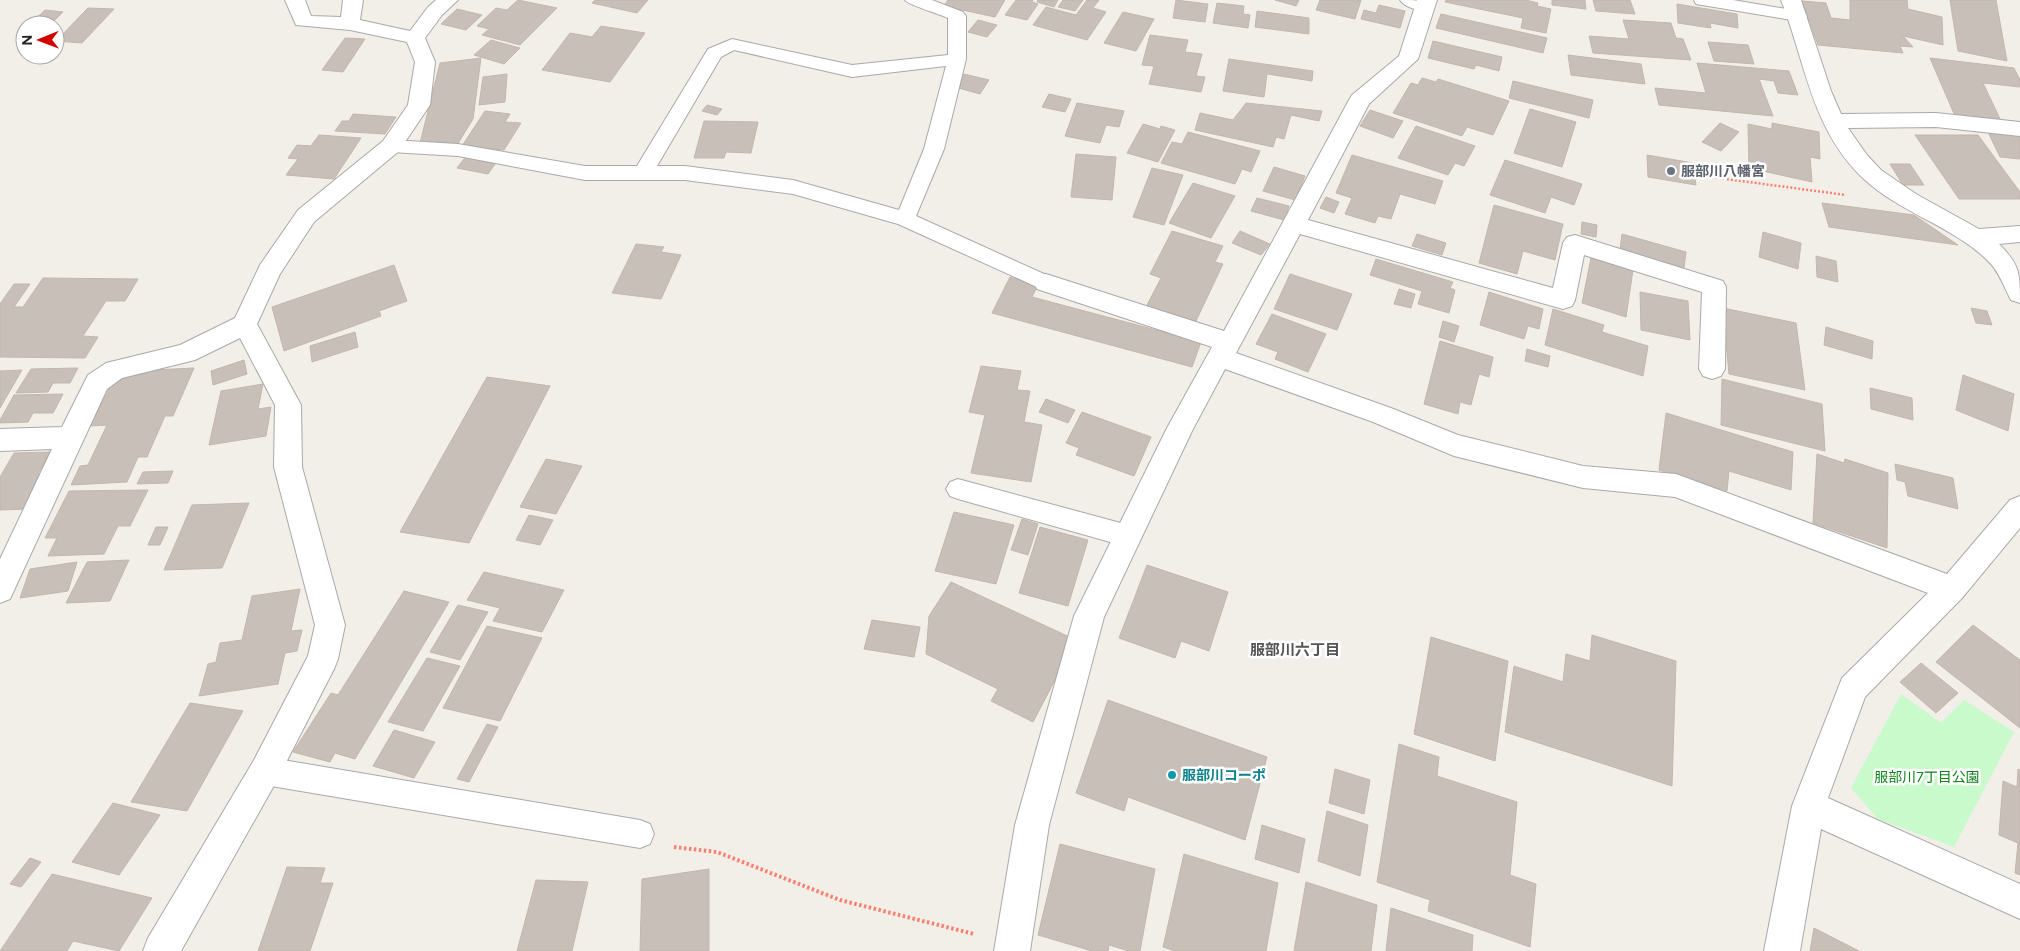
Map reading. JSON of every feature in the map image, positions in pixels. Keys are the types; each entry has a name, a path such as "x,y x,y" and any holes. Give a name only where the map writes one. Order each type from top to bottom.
{"street":[{"path":"295,0 303,20 350,24 415,38"},
{"path":"350,24 353,0"},
{"path":"415,38 435,11 448,0"},
{"path":"1012,947 1032,825 1089,616 1180,428 1294,224 1360,100 1408,59 1420,2"},
{"path":"1794,8 1820,91 1835,121 1860,160 1890,187 1974,238 2000,260 2020,294"},
{"path":"0,590 97,382 114,370 186,353 244,324 269,271 306,216 391,146 419,105 425,62 415,38"},
{"path":"1835,121 1936,120 2020,129"},
{"path":"1294,224 1563,300 1575,243 1714,287 1712,369"},
{"path":"1974,238 2020,234"},
{"path":"1046,283 1224,350 1454,445 1583,477 1676,486 1952,589"},
{"path":"161,951 265,772 323,659 330,625 288,467 288,405 244,324"},
{"path":"0,440 71,438"},
{"path":"1782,951 1809,806 1853,688 1952,589 2020,508"},
{"path":"1809,806 2020,902"}],"lane":[{"path":"905,219 934,149 957,59 957,16 938,7 913,0"},
{"path":"1702,0 1794,8"},
{"path":"643,173 714,53 732,44 852,70 957,59"},
{"path":"391,146 458,150 585,173 685,173 793,187 905,219 1046,283"},
{"path":"958,490 1128,536"},
{"path":"265,772 640,834"}],"path":[{"path":"1712,177 1850,195"},
{"path":"640,834 650,844 717,852 840,900 1012,947"}],"green space":[{"name":"服部川7丁目公園","path":"1901,694 1941,723 1964,700 2014,732 1954,847 1878,819 1851,788"}],"building":[{"path":"518,0 557,8 520,45 482,35 489,29 477,26 496,8 507,10"},
{"path":"595,0 648,0 637,13 592,3"},
{"path":"948,0 1005,0 995,17 944,6"},
{"path":"1016,0 1033,0 1032,2 1038,4 1027,20 1005,15"},
{"path":"1038,0 1058,0 1054,7 1037,2"},
{"path":"1063,0 1083,0 1075,11 1058,7"},
{"path":"1087,0 1099,0 1093,8 1106,12 1087,40 1033,25 1046,7 1076,15"},
{"path":"1176,0 1208,4 1205,22 1173,18"},
{"path":"1275,0 1299,0 1296,6"},
{"path":"1320,0 1361,0 1355,19 1316,10"},
{"path":"1446,0 1526,0 1538,3 1537,6 1551,9 1546,33 1521,28 1523,18 1445,2"},
{"path":"1552,0 1585,0 1586,9 1552,5"},
{"path":"1593,0 1630,0 1635,14 1596,11"},
{"path":"1850,0 1907,0 1908,9 1942,17 1943,45 1903,36 1913,47 1900,46 1903,53 1818,45 1802,1 1826,3 1831,18 1850,20"},
{"path":"1950,0 1996,0 2007,61 1958,51"},
{"path":"1217,3 1244,6 1243,14 1250,15 1248,28 1213,23"},
{"path":"1677,4 1737,14 1738,28 1710,23 1711,28 1678,23"},
{"path":"1379,5 1405,11 1400,28 1361,19 1364,10 1376,13"},
{"path":"88,8 114,9 82,43 65,42 65,32"},
{"path":"457,9 482,15 466,30 441,24"},
{"path":"45,10 63,12 60,15 40,15"},
{"path":"1257,11 1309,18 1309,34 1255,27"},
{"path":"1123,12 1154,19 1136,51 1104,43"},
{"path":"1441,14 1547,38 1543,53 1436,28"},
{"path":"978,20 997,25 987,37 968,32"},
{"path":"1623,20 1671,23 1676,38 1683,39 1691,60 1593,53 1589,36 1629,39"},
{"path":"601,26 645,33 610,82 542,70 570,33 592,37"},
{"path":"1150,35 1188,40 1185,52 1202,54 1196,76 1205,77 1201,92 1149,84 1154,66 1142,65"},
{"path":"345,38 365,39 343,72 322,70"},
{"path":"491,40 520,48 504,64 474,55"},
{"path":"1433,41 1502,57 1499,71 1476,65 1474,69 1428,58"},
{"path":"1708,42 1748,45 1754,64 1714,61"},
{"path":"1568,55 1641,64 1645,84 1571,75"},
{"path":"481,58 473,119 457,145 420,143 440,63"},
{"path":"1930,58 2014,68 2020,80 2020,87 1983,83 2001,121 1955,116"},
{"path":"1229,59 1313,71 1312,81 1267,74 1264,97 1223,91"},
{"path":"1697,63 1789,71 1798,95 1778,93 1774,81 1759,79 1773,116 1659,105 1655,88 1706,93"},
{"path":"507,74 505,102 479,105 483,77"},
{"path":"964,74 989,80 980,94 955,87"},
{"path":"1422,78 1436,82 1438,79 1509,101 1493,135 1467,127 1462,136 1393,113 1411,83 1418,85"},
{"path":"1513,81 1593,100 1589,118 1509,98"},
{"path":"1049,94 1071,99 1065,112 1042,107"},
{"path":"1077,103 1124,111 1119,127 1106,125 1100,143 1065,136"},
{"path":"1246,103 1322,111 1319,121 1291,115 1284,139 1276,137 1273,147 1195,130 1200,113 1233,120"},
{"path":"707,105 722,109 717,115 702,111"},
{"path":"1530,109 1576,122 1562,167 1514,153"},
{"path":"1370,110 1403,121 1393,138 1360,126"},
{"path":"485,111 510,114 505,122 521,123 504,150 462,146"},
{"path":"353,114 396,117 385,134 335,131 342,121 349,121"},
{"path":"704,121 758,122 751,153 726,152 724,158 694,158"},
{"path":"1720,123 1739,132 1721,151 1702,142"},
{"path":"1772,123 1819,132 1820,159 1810,157 1812,182 1749,168 1748,124 1772,129"},
{"path":"1143,124 1160,129 1161,126 1175,130 1158,162 1127,153"},
{"path":"1416,126 1475,146 1464,166 1455,163 1448,175 1398,158"},
{"path":"1987,130 2020,133 2020,159 2000,157"},
{"path":"1188,132 1260,151 1251,172 1242,169 1235,184 1161,163 1172,142 1182,144"},
{"path":"319,135 361,138 334,179 286,175 298,159 288,158 297,145 311,146"},
{"path":"1915,135 1978,135 2020,192 2020,199 1959,199"},
{"path":"1076,154 1116,157 1112,200 1071,197"},
{"path":"467,155 498,160 488,174 457,168"},
{"path":"1352,155 1443,181 1435,204 1400,194 1391,219 1378,216 1375,223 1345,214 1352,198 1336,193"},
{"path":"1647,155 1693,163 1696,185 1648,177"},
{"path":"1505,160 1582,184 1574,205 1551,197 1545,213 1490,195"},
{"path":"1890,164 1910,164 1924,185 1903,185"},
{"path":"1274,167 1305,176 1295,200 1263,191"},
{"path":"1152,168 1183,175 1164,225 1133,217"},
{"path":"1193,183 1235,196 1211,238 1169,223"},
{"path":"1326,197 1339,202 1334,213 1320,208"},
{"path":"1257,198 1289,206 1284,220 1251,211"},
{"path":"1822,203 1914,215 1958,245 1829,227"},
{"path":"1494,205 1563,224 1555,260 1523,251 1517,274 1479,263"},
{"path":"1582,222 1597,225 1596,237 1581,234"},
{"path":"1172,231 1223,246 1215,262 1223,264 1195,323 1146,307 1161,278 1150,274"},
{"path":"1240,231 1270,244 1261,255 1232,243"},
{"path":"1763,232 1801,243 1798,269 1759,257"},
{"path":"1417,234 1446,243 1442,255 1412,246"},
{"path":"1622,234 1686,252 1684,268 1620,250"},
{"path":"636,244 664,247 661,252 681,255 661,299 612,293"},
{"path":"1816,256 1836,261 1838,282 1817,277"},
{"path":"1591,258 1633,270 1626,317 1582,303"},
{"path":"1376,259 1453,282 1450,288 1455,290 1449,313 1418,304 1422,291 1370,275"},
{"path":"394,265 407,301 379,311 381,316 284,351 272,307"},
{"path":"1290,274 1352,294 1337,330 1274,309"},
{"path":"1010,277 1038,285 1032,297 1201,342 1192,367 992,313"},
{"path":"43,278 138,279 125,301 106,301 83,336 98,337 85,358 0,357 0,304 14,284 30,284 14,307 23,307"},
{"path":"1399,289 1415,294 1411,308 1394,304"},
{"path":"1489,292 1543,309 1539,329 1528,326 1524,339 1480,325"},
{"path":"1640,292 1688,301 1690,340 1641,330"},
{"path":"1723,308 1796,323 1805,390 1729,374"},
{"path":"1971,308 1987,311 1992,325 1976,323"},
{"path":"1553,309 1604,325 1602,332 1648,346 1643,376 1545,345"},
{"path":"1272,314 1326,334 1308,372 1275,359 1278,352 1256,344"},
{"path":"1443,321 1459,326 1454,342 1439,337"},
{"path":"1826,327 1873,341 1872,359 1824,345"},
{"path":"355,332 358,347 312,362 310,346"},
{"path":"1440,341 1493,357 1489,377 1479,374 1471,405 1460,402 1458,414 1424,404"},
{"path":"1527,349 1550,356 1548,367 1525,361"},
{"path":"244,360 247,374 213,385 211,371"},
{"path":"981,366 1021,371 1017,390 1030,391 1024,422 1042,425 1031,482 971,473 985,415 969,412"},
{"path":"78,368 70,383 53,383 48,392 16,393 31,369"},
{"path":"194,368 173,416 165,416 147,457 138,457 127,482 71,485 80,466 88,465 107,425 90,426 109,389 133,371"},
{"path":"22,370 0,408 0,371"},
{"path":"1963,375 2014,394 2008,431 1956,410"},
{"path":"487,377 550,386 469,543 400,532"},
{"path":"1722,379 1822,404 1825,451 1721,425"},
{"path":"263,384 258,409 271,407 266,436 209,445 221,391"},
{"path":"1870,388 1912,398 1913,420 1871,409"},
{"path":"63,394 53,413 33,413 28,422 0,423 14,395"},
{"path":"1046,399 1075,410 1068,423 1039,412"},
{"path":"1082,412 1151,437 1134,476 1076,455 1079,448 1066,443"},
{"path":"1666,413 1793,452 1791,490 1729,471 1727,491 1659,470"},
{"path":"50,452 38,474 46,474 28,509 0,510 0,477 14,453"},
{"path":"1817,454 1844,463 1845,459 1888,473 1887,548 1813,523"},
{"path":"546,459 582,466 556,514 520,507"},
{"path":"1895,464 1953,478 1958,509 1908,496 1905,482 1897,480"},
{"path":"173,471 168,483 137,484 143,472"},
{"path":"148,490 130,526 118,526 104,554 48,556 57,538 45,538 69,491"},
{"path":"249,503 222,568 164,570 192,505"},
{"path":"954,512 1014,525 996,584 935,571"},
{"path":"529,515 553,520 540,545 516,540"},
{"path":"1022,519 1038,524 1028,555 1011,550"},
{"path":"156,527 168,527 160,545 148,545"},
{"path":"1040,527 1088,540 1068,606 1019,593"},
{"path":"129,560 110,601 66,603 87,562"},
{"path":"77,562 68,591 20,598 30,569"},
{"path":"1147,565 1228,592 1209,651 1181,641 1175,658 1119,638"},
{"path":"484,572 564,590 542,632 493,621 500,608 467,600"},
{"path":"951,582 1076,640 1033,722 991,701 998,689 926,654 929,616"},
{"path":"300,589 291,631 302,630 297,651 285,653 278,684 199,696 208,664 216,662 220,643 242,640 252,596"},
{"path":"404,591 449,602 355,759 335,753 330,762 293,752 331,693 338,695"},
{"path":"458,605 488,612 460,660 430,652"},
{"path":"872,620 920,627 914,657 864,649"},
{"path":"1973,625 2020,660 2020,728 1936,662"},
{"path":"487,626 542,638 500,721 443,708"},
{"path":"1592,635 1676,661 1672,786 1505,732 1514,666 1563,682 1566,654 1590,661"},
{"path":"1431,637 1508,661 1495,761 1414,734"},
{"path":"427,658 460,666 423,731 388,722"},
{"path":"1921,663 1958,693 1936,713 1900,682"},
{"name":"服部川コーポ","path":"1108,700 1267,757 1245,840 1128,797 1124,811 1076,793"},
{"path":"190,703 243,711 187,811 131,802"},
{"path":"487,724 498,727 469,782 457,779"},
{"path":"394,730 435,742 414,778 373,766"},
{"path":"1399,744 1439,757 1437,776 1517,802 1510,875 1536,884 1530,947 1428,911 1430,900 1377,882"},
{"path":"1335,769 1370,780 1364,814 1329,803"},
{"path":"2018,769 2020,770 2020,875 2015,873 2018,843 1999,835 2003,781 2017,787"},
{"path":"113,803 160,815 119,875 72,862"},
{"path":"1327,811 1368,825 1360,876 1318,861"},
{"path":"1262,825 1305,839 1299,873 1255,859"},
{"path":"1060,844 1155,869 1140,951 1129,951 1109,945 1108,951 1092,951 1038,935"},
{"path":"1184,854 1278,883 1266,951 1175,951 1163,947"},
{"path":"30,858 41,862 21,887 10,884"},
{"path":"287,867 325,868 320,883 333,883 310,951 258,951"},
{"path":"709,869 709,951 640,951 642,879"},
{"path":"52,874 152,898 119,951 73,941 67,951 0,951"},
{"path":"536,880 588,882 572,951 517,951"},
{"path":"1306,882 1377,905 1371,951 1294,951"},
{"path":"1391,908 1473,935 1472,951 1386,951"},
{"path":"1814,928 1859,951 1810,951"}],"place":[{"name":"服部川八幡宮","path":"1671,171"},
{"name":"服部川コーポ","path":"1172,775"}],"district":[{"name":"服部川六丁目","path":"1295,650"}]}
